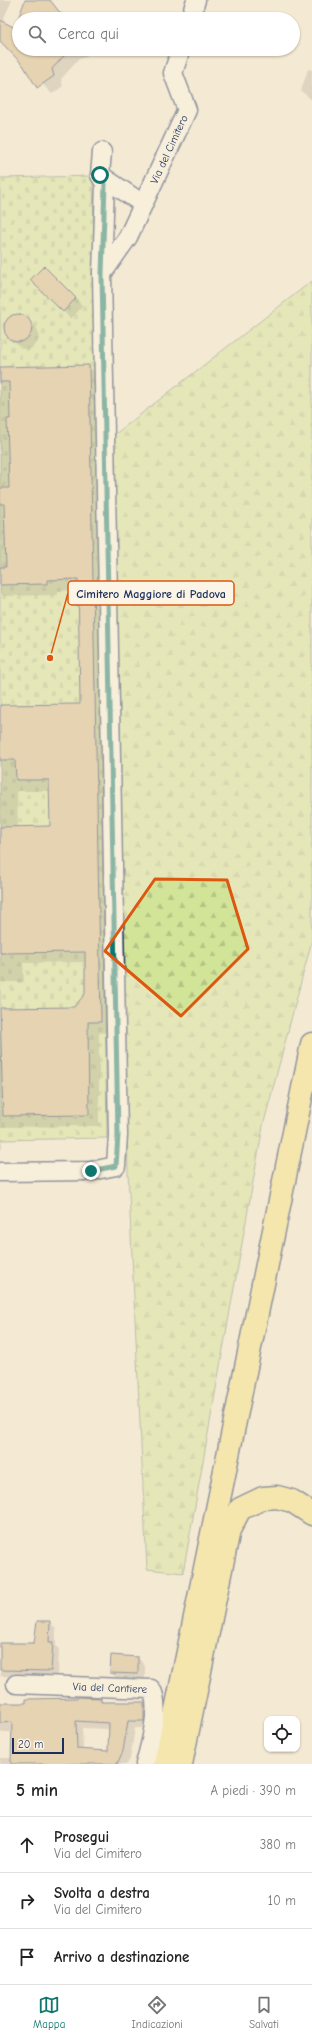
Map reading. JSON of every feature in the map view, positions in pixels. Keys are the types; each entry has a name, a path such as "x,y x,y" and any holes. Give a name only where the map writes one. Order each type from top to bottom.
{"highway":[{"path":"165,1764 312,1044"},
{"path":"181,1764 229,1530 240,1509 263,1498 278,1497 292,1501 312,1514"}],"street":[{"path":"192,12 196,0"},
{"name":"Via del Cimitero","path":"102,274 128,237 187,110 173,73 179,56"},
{"path":"0,1172 91,1171 116,1166 118,1127 102,274 105,184 100,175 102,152"},
{"path":"100,175 144,204"},
{"name":"Via del Cantiere","path":"16,1684 151,1689 156,1695 155,1711 151,1741 144,1764"}],"highlighted area":[{"path":"155,879 227,880 248,949 181,1016 105,951"}],"green space":[{"path":"93,176 107,1138 0,1140 0,178"},
{"path":"312,281 312,940 263,1126 183,1573 147,1569 128,1172 114,435"}],"building":[{"path":"25,0 50,0 59,12 21,12"},
{"path":"0,20 12,26 12,54 0,41"},
{"path":"14,56 64,56 52,69 54,76 37,88 23,65"},
{"path":"44,266 76,298 63,312 30,280"},
{"path":"18,314 28,318 32,328 28,338 18,342 8,338 4,328 8,318"},
{"path":"89,365 101,1022 88,1022 89,1115 3,1116 0,1008 74,1007 85,994 85,952 0,953 0,827 50,826 49,780 16,780 15,760 0,760 0,705 80,704 78,579 47,580 47,584 0,585 0,567 6,567 4,504 0,504 0,488 9,488 7,419 10,419 9,382 0,382 0,367"},
{"path":"37,1621 50,1621 49,1642 53,1642 51,1671 0,1670 0,1643 34,1643"},
{"path":"111,1655 138,1657 138,1674 110,1673"},
{"path":"101,1698 101,1702 144,1702 144,1721 128,1721 123,1751 117,1764 11,1764 12,1722 0,1723 0,1703 26,1703 26,1699","holes":["76,1721 109,1723 108,1751 77,1749"]}],"place":[{"name":"Cimitero Maggiore di Padova","path":"50,658"}],"route":[{"path":"91,1171 116,1166 118,1135 102,274 105,184 100,175"}]}
